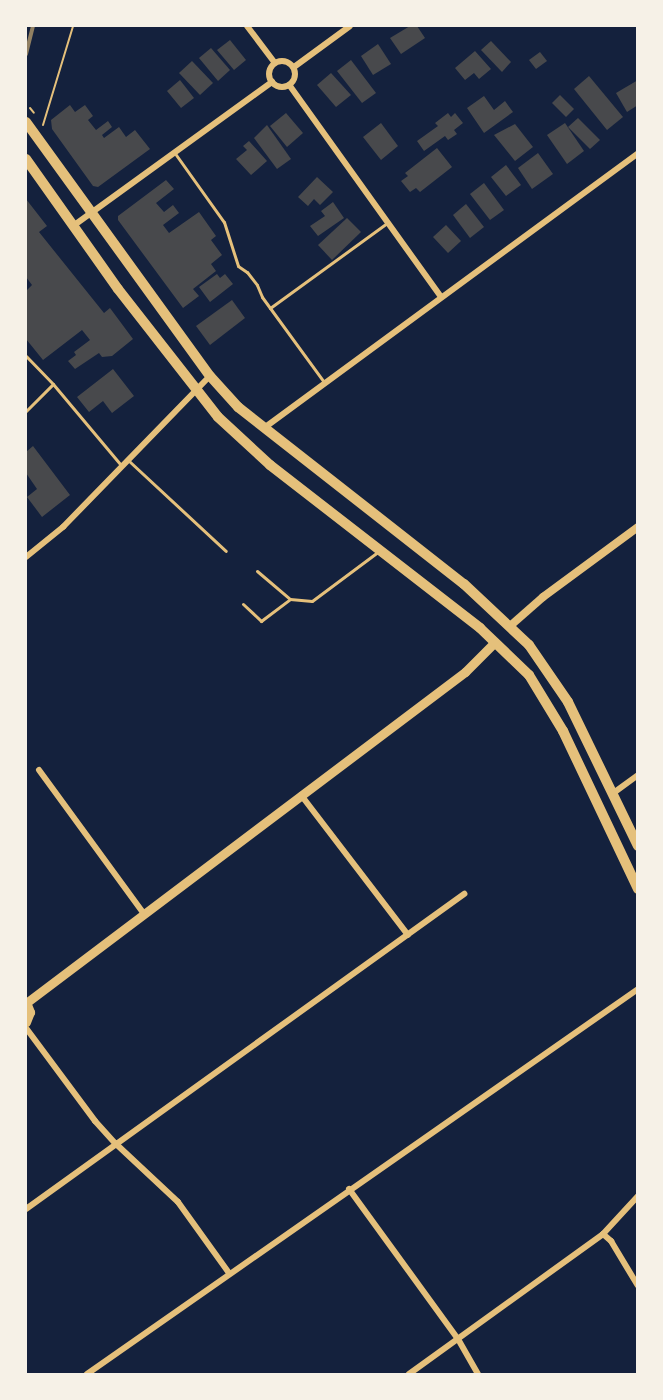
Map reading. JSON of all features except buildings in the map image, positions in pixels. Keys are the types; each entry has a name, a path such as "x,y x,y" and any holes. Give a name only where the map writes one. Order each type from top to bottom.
{"highway":[{"path":"26,122 210,376 238,407 464,584 530,645 553,676 586,737 638,846"},
{"path":"26,159 73,227 195,391 218,417 270,465 495,642 529,675 544,698 638,889"},
{"path":"495,642 510,626"}],"main road":[{"path":"26,1022 30,1012 26,1002 465,672 495,642"}],"street":[{"path":"247,26 275,63"},
{"path":"294,67 350,26"},
{"path":"283,61 294,67 295,80 290,86 278,87 272,82 270,70 275,63 283,61"},
{"path":"73,227 272,82"},
{"path":"290,86 441,297"},
{"path":"264,428 638,153"},
{"path":"26,557 63,527 210,376"},
{"path":"510,626 543,597 638,527"},
{"path":"39,770 144,914"},
{"path":"612,794 638,775"},
{"path":"301,795 408,935"},
{"path":"26,1209 464,894"},
{"path":"87,1374 638,989"},
{"path":"26,1028 115,1143 178,1202 229,1274"},
{"path":"349,1189 458,1339 478,1374"},
{"path":"409,1374 603,1234 638,1196"},
{"path":"603,1234 611,1241 638,1286"}],"lane":[{"path":"174,152 224,222 238,267 247,272 257,285 270,309 325,384"},
{"path":"270,309 387,223"},
{"path":"26,356 53,384 122,466"},
{"path":"26,411 53,384"},
{"path":"128,460 226,551"},
{"path":"257,571 290,599 312,600 380,550"},
{"path":"243,604 261,621 290,599"}],"path":[{"path":"43,125 73,26"}],"railway":[{"path":"26,54 33,26"}]}
